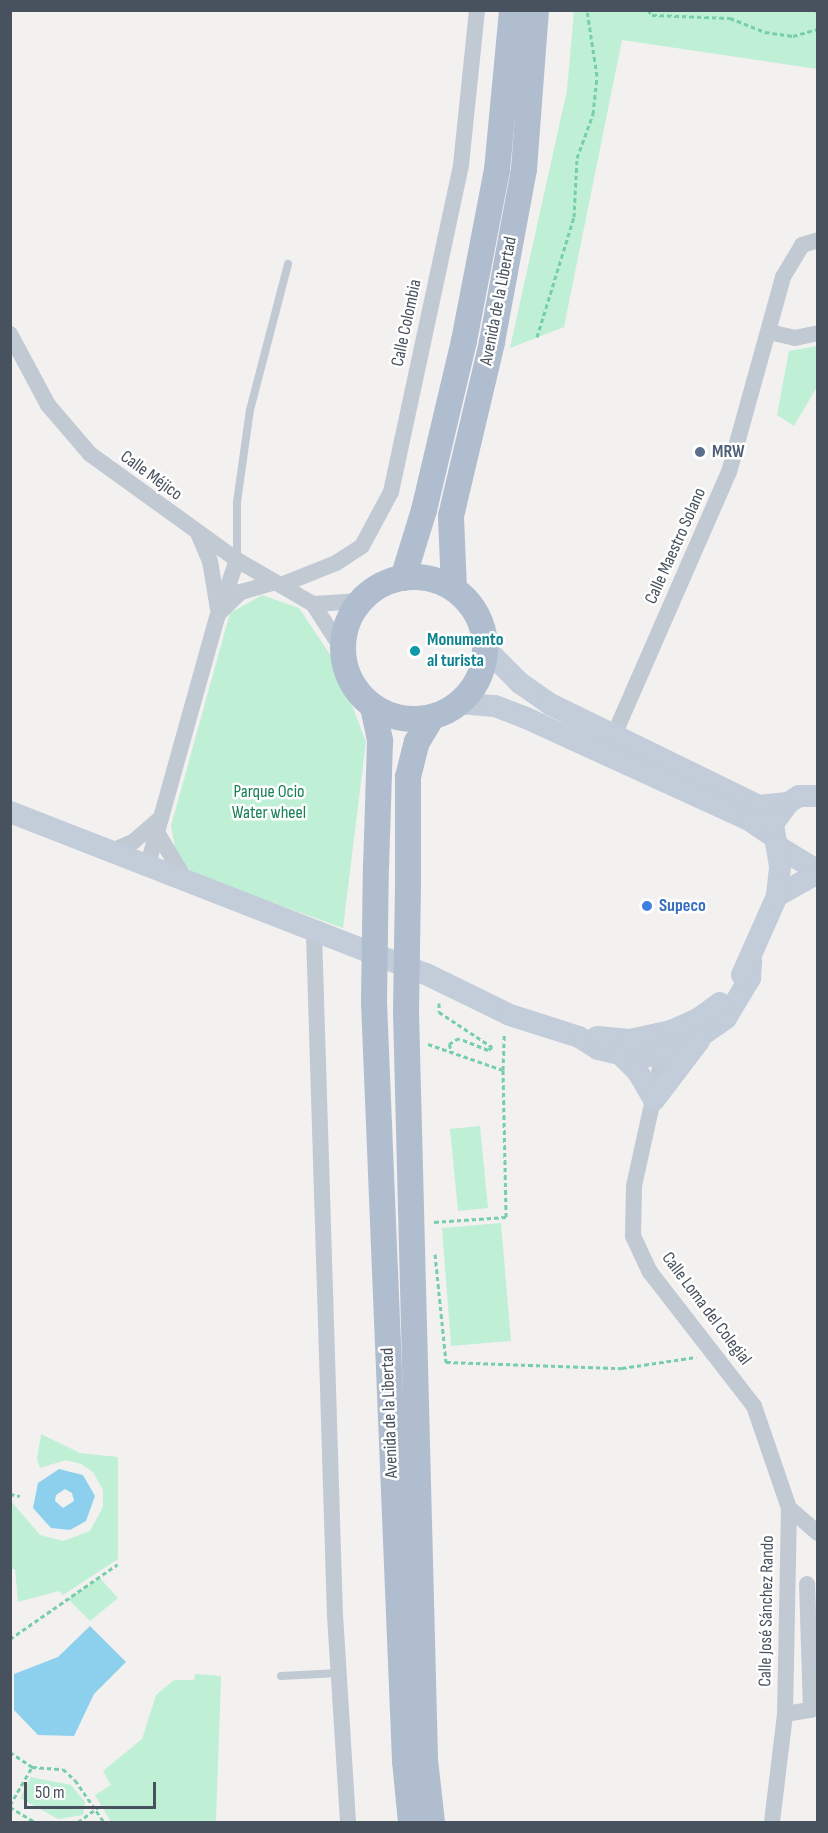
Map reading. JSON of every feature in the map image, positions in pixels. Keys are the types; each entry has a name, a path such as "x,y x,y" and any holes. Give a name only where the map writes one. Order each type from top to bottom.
{"main road":[{"name":"Avenida de la Libertad","path":"403,578 424,510 464,341 491,204 512,10"},
{"name":"Avenida de la Libertad","path":"454,589 451,516 492,342 524,169 536,10"},
{"path":"403,578 438,581 454,589 471,604 482,625 486,649 474,688 459,704 432,717 391,716 373,706 356,690 346,668 344,652 349,621 361,601 380,586 403,578"},
{"path":"486,649 520,683 550,704 759,806 788,802 799,796 818,796"},
{"path":"459,704 495,706 524,717 749,820 775,842 818,872 777,896"},
{"name":"Avenida de la Libertad","path":"373,706 380,741 374,1002 405,1761 411,1822"},
{"name":"Avenida de la Libertad","path":"432,717 417,742 408,777 406,1024 425,1748 432,1822"},
{"path":"663,1054 669,1039 715,1015 751,962 777,896 780,867 773,824 788,802"},
{"path":"10,812 188,884 433,977 504,1012 579,1037 598,1049 620,1046 671,1031 698,1019 726,996"},
{"path":"620,1046 637,1058 663,1054 707,1032 726,1018 743,995 750,978 751,962"},
{"path":"620,1046 654,1100 707,1032"}],"street":[{"name":"Calle Colombia","path":"218,614 241,592 278,583 336,563 363,546 391,492 461,165 473,11"},
{"name":"Calle Maestro Solano","path":"614,735 729,472 791,259 802,245 818,240"},
{"path":"769,332 795,338 818,333"},
{"name":"Calle Méjico","path":"10,334 48,405 90,454 237,560 313,604 344,652"},
{"path":"198,532 210,561 218,614"},
{"path":"147,868 218,614 237,560"},
{"path":"313,604 361,601"},
{"path":"109,852 133,842 159,826"},
{"path":"159,826 188,884"},
{"path":"314,933 339,1673 348,1822"},
{"name":"Calle Loma del Colegial","path":"663,1054 634,1186 633,1236 650,1272 754,1406 789,1508"},
{"path":"789,1508 818,1533"},
{"name":"Calle José Sánchez Rando","path":"772,1822 785,1714 789,1508"},
{"path":"785,1714 811,1710 807,1584"}],"lane":[{"path":"237,560 237,502 250,410 288,264"},
{"path":"281,1676 339,1673"}],"path":[{"path":"537,337 574,217 577,158 592,114 597,76 587,10"},
{"path":"648,10 652,15 730,18 765,32 794,36 818,29"},
{"path":"433,977 439,1012 492,1047 488,1050 459,1038 449,1044 452,1052"},
{"path":"433,1233 432,1222 506,1217 504,1012"},
{"path":"406,1024 452,1052 503,1070"},
{"path":"434,1245 446,1362 622,1368 691,1360 710,1349"},
{"path":"10,1494 20,1496"},
{"path":"10,1639 118,1564"},
{"path":"10,1752 32,1767 63,1769 97,1808 104,1822"},
{"path":"32,1767 10,1806 35,1822"},
{"path":"78,1822 97,1808"}],"green space":[{"path":"574,11 817,11 817,69 622,40 564,327 510,348 567,90"},
{"path":"817,346 817,387 794,426 777,415 789,351"},
{"name":"Parque Ocio Water wheel","path":"262,595 299,608 337,665 366,742 343,928 196,875 177,858 171,826 230,613"},
{"path":"480,1126 488,1208 458,1211 450,1129"},
{"path":"501,1223 511,1341 451,1346 442,1228"},
{"path":"41,1434 80,1453 118,1457 118,1559 63,1595 59,1591 18,1602 15,1569 11,1569 11,1501 40,1535 63,1541 90,1531 103,1507 103,1490 93,1472 81,1464 66,1460 40,1468 37,1459"},
{"path":"100,1578 118,1598 90,1621 68,1599"},
{"path":"195,1674 221,1676 216,1822 111,1822 95,1795 111,1785 103,1771 142,1739 156,1695 174,1680 194,1680"},
{"path":"31,1777 71,1785 85,1802 83,1815 58,1819 20,1798"}],"water":[{"path":"59,1469 83,1475 95,1496 86,1521 70,1530 51,1528 33,1508 38,1483","holes":["65,1489 72,1493 74,1501 63,1508 55,1501 56,1495"]},
{"path":"90,1626 126,1662 94,1694 74,1736 38,1735 14,1710 14,1674 58,1657"}],"place":[{"name":"MRW","path":"700,452"},
{"name":"Monumento al turista","path":"415,651"},
{"name":"Supeco","path":"647,906"}]}
